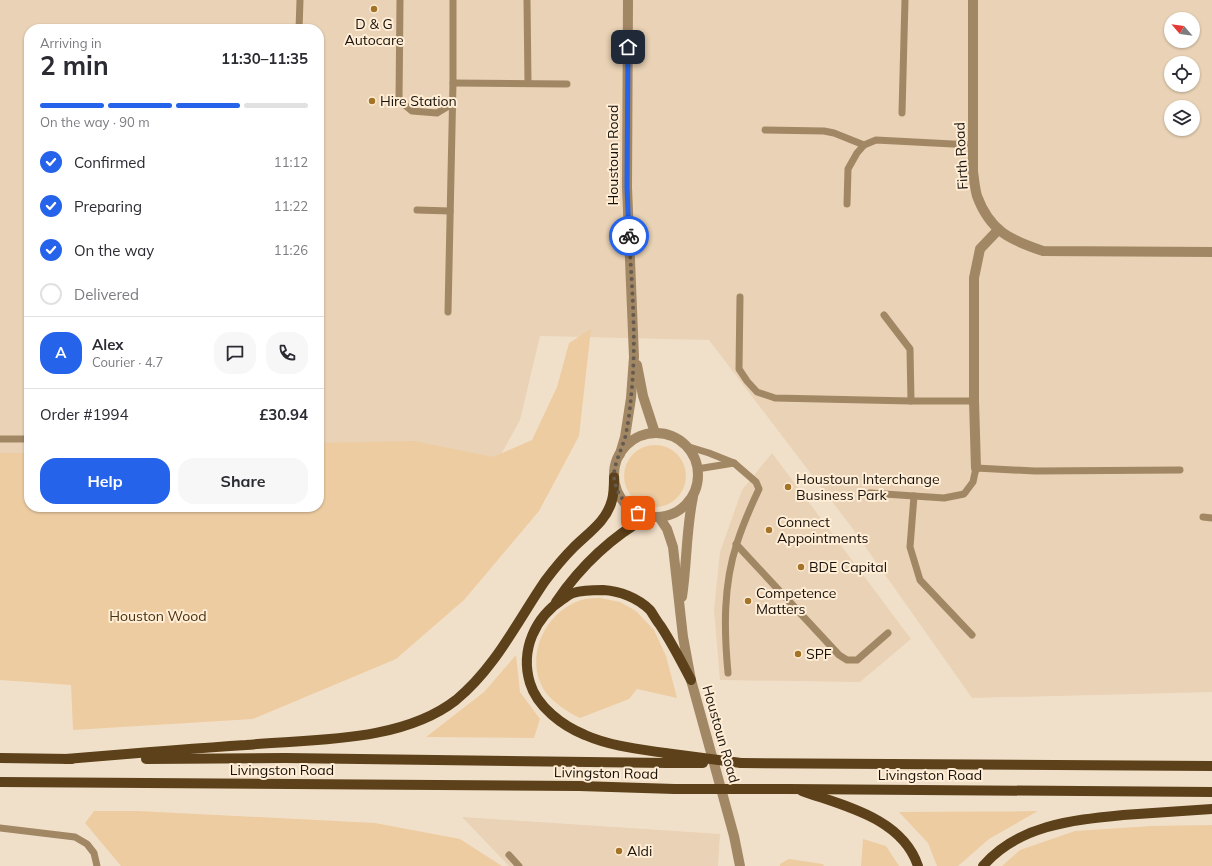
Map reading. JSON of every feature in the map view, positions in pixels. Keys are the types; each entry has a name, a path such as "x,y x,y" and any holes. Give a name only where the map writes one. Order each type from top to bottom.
{"main road":[{"path":"66,759 331,739 394,729 416,722 439,711 468,689 481,675 498,654 546,580 559,563 593,530 606,515 612,500 614,476"},
{"path":"654,517 619,534 588,562 554,605 545,614 535,628 529,641 527,653 530,683 537,698 547,710 559,720 585,736 634,749 741,764"},
{"path":"554,605 573,593 591,590 615,590 633,598 649,610 671,642 691,680"},
{"name":"Livingston Road","path":"0,758 285,758 741,764 1212,766"},
{"name":"Livingston Road","path":"0,782 571,786 675,789 1212,792"},
{"path":"791,789 865,814 881,822 898,835 908,846 915,856 918,866"},
{"path":"983,866 1005,847 1029,833 1067,822 1164,811 1212,809"}],"street":[{"name":"Houstoun Road","path":"620,454 625,437 631,398 634,357 627,187 628,0"},
{"name":"Firth Road","path":"973,0 973,172 977,195 985,212 998,230 1018,243 1043,251 1212,252"},
{"path":"976,468 974,401 974,278 980,250 998,230"},
{"name":"Houstoun Road","path":"634,357 639,373 643,396 655,433"},
{"path":"655,433 672,436 686,446 695,460 698,469 698,482 688,503 669,515 654,517 638,513 621,498 616,488 614,476 620,454 626,446 635,439 644,435 655,433"},
{"name":"Houstoun Road","path":"680,609 685,580 691,508 694,493"},
{"name":"Houstoun Road","path":"654,517 667,529 673,547 683,637 691,680 734,836 740,866"}],"lane":[{"path":"299,24 300,0"},
{"path":"400,0 399,100 412,111 437,113 452,104"},
{"path":"448,312 453,83 453,0"},
{"path":"527,0 528,82"},
{"path":"902,113 905,0"},
{"path":"453,83 528,82 567,84"},
{"path":"765,130 824,130 864,146"},
{"path":"847,204 848,169 857,153 864,146 876,140 972,145"},
{"path":"417,210 450,211"},
{"path":"740,297 739,370 756,392 775,398 974,401"},
{"path":"884,315 910,349 911,401"},
{"path":"0,439 24,439"},
{"path":"686,446 734,463 756,482 759,489 736,544 728,580 726,614 728,673"},
{"path":"698,469 734,463"},
{"path":"870,493 944,498 964,494 973,482 976,468 1035,470 1180,470"},
{"path":"914,496 910,547 920,580 972,635"},
{"path":"1203,517 1212,518"},
{"path":"736,544 838,655 847,660 857,660 888,633"},
{"path":"0,828 75,837 87,844 94,853 97,866"},
{"path":"509,855 518,866"}],"shaded area":[{"path":"0,0 1212,0 1212,692 972,698 850,525 709,340 540,336 520,420 423,596 0,574"},
{"name":"Houstoun Interchange Business Park","path":"772,453 911,639 860,682 720,680 714,610 720,552 742,490"},
{"path":"462,817 720,834 718,866 509,866"}],"green space":[{"name":"Houston Wood","path":"591,329 579,436 539,511 464,600 396,659 253,719 73,730 71,685 0,680 0,453 24,453 24,512 324,512 324,443 414,441 493,457 532,440 557,387 569,343"},
{"path":"655,445 667,448 677,454 683,464 686,476 683,488 677,498 667,504 655,507 643,504 633,498 627,488 624,476 627,464 633,454 643,448"},
{"path":"600,598 620,602 636,611 654,630 666,656 677,698 637,689 629,699 580,718 563,708 547,694 541,684 537,671 536,658 544,632 551,621 561,611 572,604 585,599"},
{"path":"516,655 520,692 540,719 534,738 426,737 484,692"},
{"path":"94,811 138,811 375,823 460,839 502,866 121,866 85,823"},
{"path":"1038,811 989,839 958,866 937,866 928,843 899,812"},
{"path":"1212,825 1212,866 1002,866 1020,850 1075,831 1151,826"},
{"path":"863,839 886,846 899,866 861,866"},
{"path":"789,859 823,864 824,866 780,866 780,864"}],"way so far":[{"path":"629,236 634,357 631,398 625,437 614,476 616,488 621,498 629,507 638,513"}],"place":[{"name":"D & G Autocare","path":"374,9"},
{"name":"Hire Station","path":"372,101"},
{"name":"Houstoun Interchange Business Park","path":"788,487"},
{"name":"Connect Appointments","path":"769,530"},
{"name":"BDE Capital","path":"801,567"},
{"name":"Competence Matters","path":"748,601"},
{"name":"SPF","path":"798,654"},
{"name":"Aldi","path":"619,851"}],"route":[{"path":"628,47 627,187 629,236"}]}
